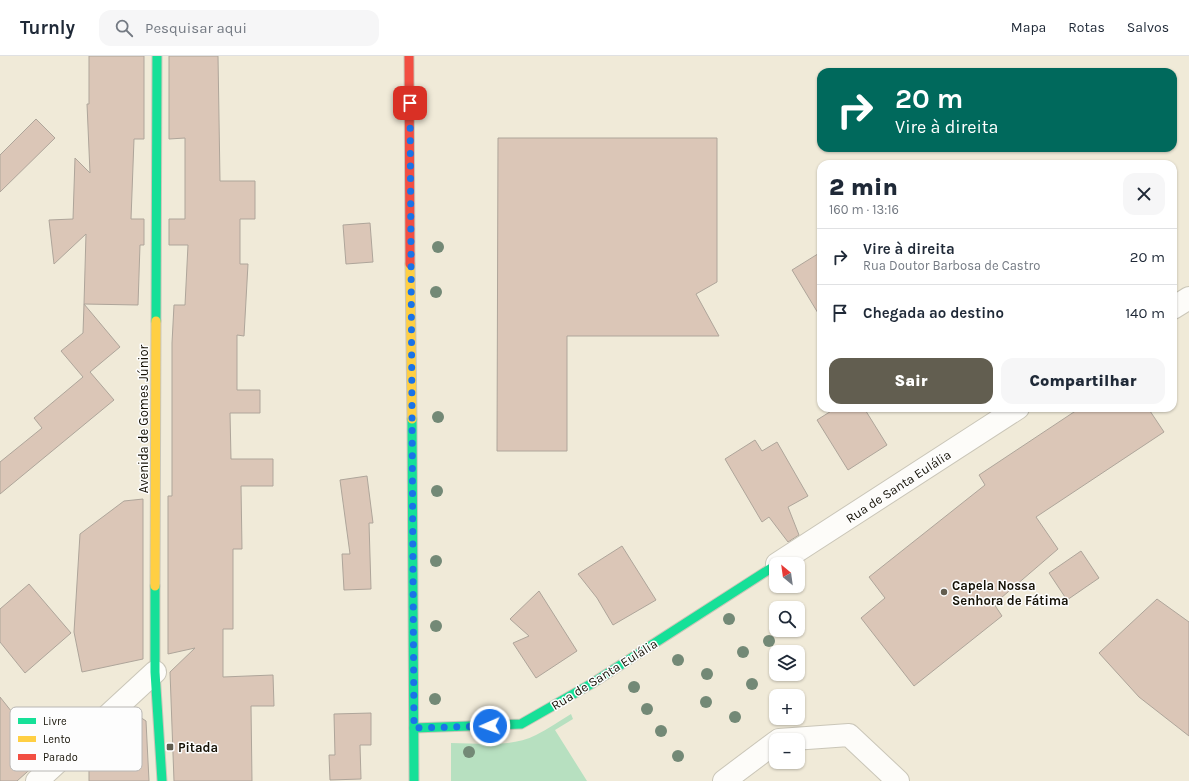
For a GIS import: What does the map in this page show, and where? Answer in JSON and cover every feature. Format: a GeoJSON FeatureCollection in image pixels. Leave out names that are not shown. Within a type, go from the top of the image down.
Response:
{"type":"FeatureCollection","features":[{"type":"Feature","properties":{"kind":"street","name":"Avenida de Gomes Júnior"},"geometry":{"type":"LineString","coordinates":[[157,56],[155,672],[162,781]]}},
{"type":"Feature","properties":{"kind":"street"},"geometry":{"type":"LineString","coordinates":[[409,56],[414,781]]}},
{"type":"Feature","properties":{"kind":"street"},"geometry":{"type":"LineString","coordinates":[[1177,306],[1189,298]]}},
{"type":"Feature","properties":{"kind":"street","name":"Rua de Santa Eulália"},"geometry":{"type":"LineString","coordinates":[[788,557],[1012,412]]}},
{"type":"Feature","properties":{"kind":"street","name":"Rua de Santa Eulália"},"geometry":{"type":"LineString","coordinates":[[414,728],[521,724],[591,684],[769,569]]}},
{"type":"Feature","properties":{"kind":"street"},"geometry":{"type":"LineString","coordinates":[[117,707],[155,672]]}},
{"type":"Feature","properties":{"kind":"street"},"geometry":{"type":"LineString","coordinates":[[805,738],[849,735],[898,781]]}},
{"type":"Feature","properties":{"kind":"street"},"geometry":{"type":"LineString","coordinates":[[724,781],[769,747]]}},
{"type":"Feature","properties":{"kind":"street"},"geometry":{"type":"LineString","coordinates":[[37,781],[48,771]]}},
{"type":"Feature","properties":{"kind":"green space"},"geometry":{"type":"Polygon","coordinates":[[[571,714],[573,719],[555,730],[587,781],[451,781],[451,743],[494,744],[516,742],[536,735],[571,714]]]}},
{"type":"Feature","properties":{"kind":"building"},"geometry":{"type":"Polygon","coordinates":[[[89,56],[144,56],[144,139],[134,139],[131,219],[144,219],[144,245],[140,245],[138,305],[84,304],[86,234],[54,264],[49,220],[73,219],[75,158],[90,173],[87,104],[89,104],[89,56]]]}},
{"type":"Feature","properties":{"kind":"building"},"geometry":{"type":"Polygon","coordinates":[[[169,56],[218,56],[220,181],[255,181],[255,219],[240,219],[240,264],[248,264],[244,336],[237,335],[237,390],[260,390],[260,413],[230,413],[231,459],[273,459],[273,486],[241,486],[242,549],[233,549],[233,629],[223,629],[223,677],[273,675],[274,706],[251,706],[252,781],[174,781],[170,672],[195,648],[168,654],[168,496],[172,496],[172,343],[174,305],[185,305],[188,245],[169,245],[169,219],[185,219],[185,138],[169,139],[169,56]]]}},
{"type":"Feature","properties":{"kind":"building"},"geometry":{"type":"Polygon","coordinates":[[[36,119],[55,138],[0,192],[0,155],[36,119]]]}},
{"type":"Feature","properties":{"kind":"building"},"geometry":{"type":"Polygon","coordinates":[[[498,138],[717,138],[717,282],[696,294],[719,336],[567,336],[567,451],[497,451],[498,138]]]}},
{"type":"Feature","properties":{"kind":"building"},"geometry":{"type":"Polygon","coordinates":[[[370,223],[373,262],[346,264],[343,225],[370,223]]]}},
{"type":"Feature","properties":{"kind":"building"},"geometry":{"type":"Polygon","coordinates":[[[817,254],[817,311],[792,270],[817,254]]]}},
{"type":"Feature","properties":{"kind":"building"},"geometry":{"type":"Polygon","coordinates":[[[84,304],[120,347],[90,372],[114,400],[0,494],[0,462],[42,428],[34,418],[83,377],[61,351],[83,333],[84,304]]]}},
{"type":"Feature","properties":{"kind":"building"},"geometry":{"type":"Polygon","coordinates":[[[830,412],[866,412],[887,445],[848,470],[817,420],[830,412]]]}},
{"type":"Feature","properties":{"kind":"building"},"geometry":{"type":"Polygon","coordinates":[[[1074,412],[1151,412],[1164,432],[1036,517],[1058,549],[994,604],[1002,616],[914,686],[861,618],[885,598],[869,577],[985,485],[979,475],[1074,412]]]}},
{"type":"Feature","properties":{"kind":"building"},"geometry":{"type":"Polygon","coordinates":[[[755,440],[762,451],[777,442],[808,496],[788,507],[799,535],[788,542],[769,517],[762,522],[725,459],[755,440]]]}},
{"type":"Feature","properties":{"kind":"building"},"geometry":{"type":"Polygon","coordinates":[[[367,476],[373,523],[369,523],[371,589],[344,590],[342,554],[350,554],[340,480],[367,476]]]}},
{"type":"Feature","properties":{"kind":"building"},"geometry":{"type":"Polygon","coordinates":[[[143,499],[143,659],[82,672],[74,632],[80,534],[124,501],[143,499]]]}},
{"type":"Feature","properties":{"kind":"building"},"geometry":{"type":"Polygon","coordinates":[[[622,546],[656,600],[613,625],[597,598],[578,574],[622,546]]]}},
{"type":"Feature","properties":{"kind":"building"},"geometry":{"type":"Polygon","coordinates":[[[1081,551],[1099,578],[1067,600],[1049,573],[1081,551]]]}},
{"type":"Feature","properties":{"kind":"building"},"geometry":{"type":"Polygon","coordinates":[[[29,584],[71,633],[25,673],[0,642],[0,609],[29,584]]]}},
{"type":"Feature","properties":{"kind":"building"},"geometry":{"type":"Polygon","coordinates":[[[539,591],[577,651],[536,678],[513,643],[529,636],[510,619],[539,591]]]}},
{"type":"Feature","properties":{"kind":"building"},"geometry":{"type":"Polygon","coordinates":[[[1157,599],[1189,622],[1189,736],[1139,697],[1099,653],[1157,599]]]}},
{"type":"Feature","properties":{"kind":"building"},"geometry":{"type":"Polygon","coordinates":[[[0,697],[10,710],[10,771],[28,771],[17,781],[0,781],[0,697]]]}},
{"type":"Feature","properties":{"kind":"building"},"geometry":{"type":"Polygon","coordinates":[[[371,713],[371,745],[360,745],[361,779],[330,780],[329,755],[335,755],[334,714],[371,713]]]}},
{"type":"Feature","properties":{"kind":"building"},"geometry":{"type":"Polygon","coordinates":[[[142,718],[146,721],[149,781],[89,781],[89,771],[142,771],[142,718]]]}},
{"type":"Feature","properties":{"kind":"traffic: fast"},"geometry":{"type":"LineString","coordinates":[[156,321],[157,56]]}},
{"type":"Feature","properties":{"kind":"traffic: fast"},"geometry":{"type":"LineString","coordinates":[[412,419],[414,781]]}},
{"type":"Feature","properties":{"kind":"traffic: fast"},"geometry":{"type":"LineString","coordinates":[[414,728],[521,724],[591,684],[769,570]]}},
{"type":"Feature","properties":{"kind":"traffic: fast"},"geometry":{"type":"LineString","coordinates":[[155,586],[155,672],[162,781]]}},
{"type":"Feature","properties":{"kind":"traffic: slow"},"geometry":{"type":"LineString","coordinates":[[410,264],[412,419]]}},
{"type":"Feature","properties":{"kind":"traffic: slow"},"geometry":{"type":"LineString","coordinates":[[155,586],[156,321]]}},
{"type":"Feature","properties":{"kind":"traffic: jam"},"geometry":{"type":"LineString","coordinates":[[409,56],[410,264]]}},
{"type":"Feature","properties":{"kind":"place","name":"Capela Nossa Senhora de Fátima"},"geometry":{"type":"Point","coordinates":[944,592]}},
{"type":"Feature","properties":{"kind":"place","name":"Pitada"},"geometry":{"type":"Point","coordinates":[170,747]}},
{"type":"Feature","properties":{"kind":"route"},"geometry":{"type":"LineString","coordinates":[[410,103],[414,728],[490,726]]}}]}
